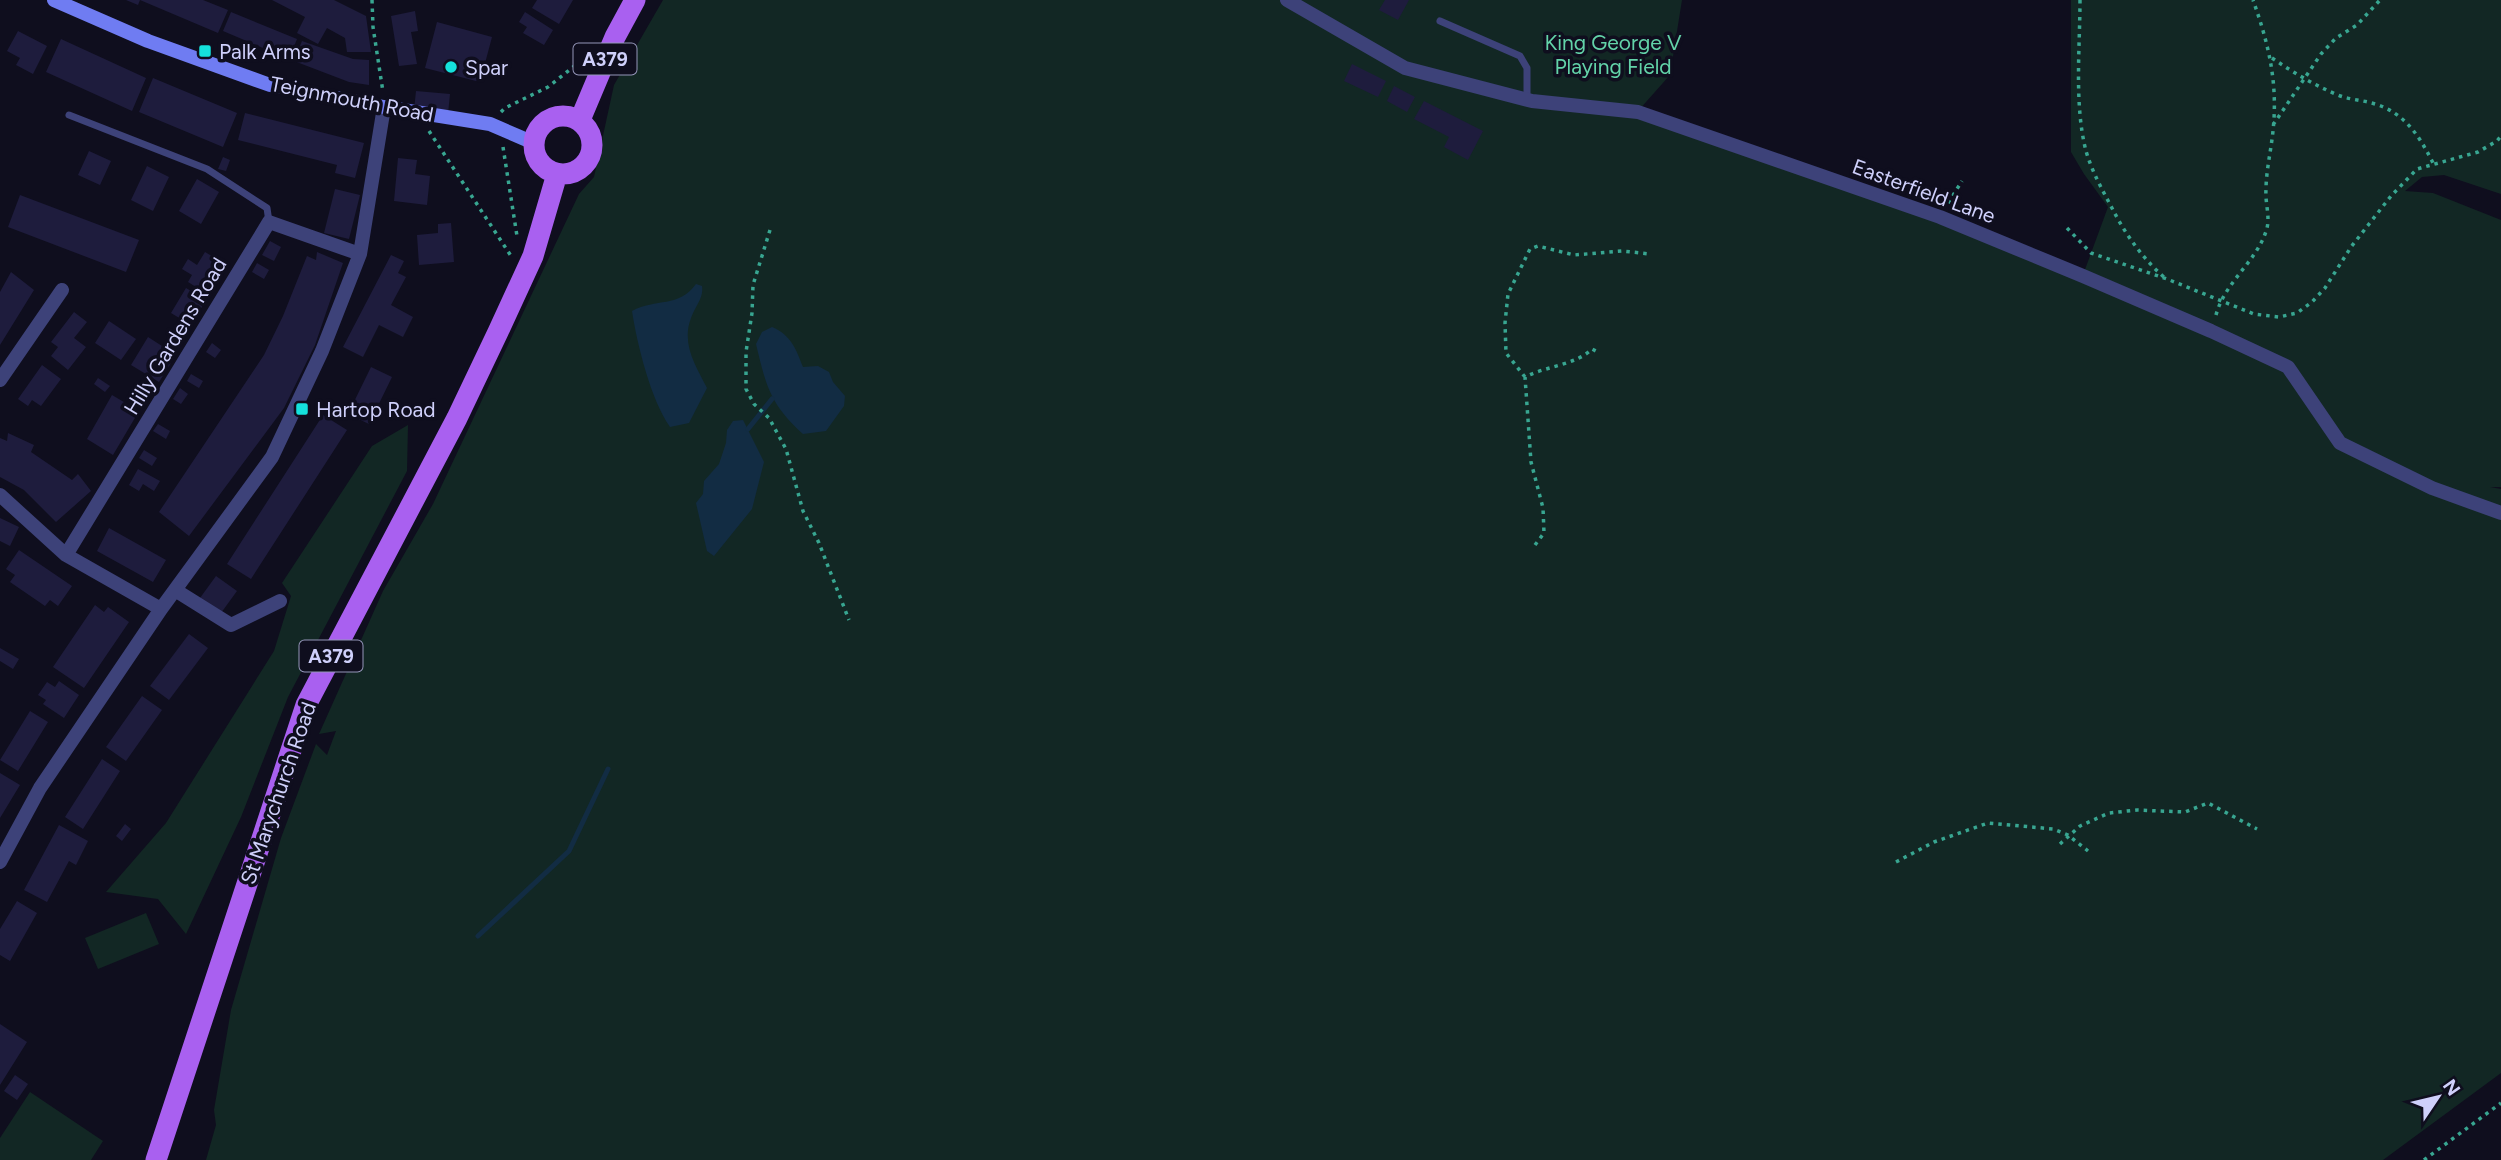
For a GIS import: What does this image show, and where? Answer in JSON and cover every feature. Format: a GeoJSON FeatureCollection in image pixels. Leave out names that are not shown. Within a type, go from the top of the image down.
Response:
{"type":"FeatureCollection","features":[{"type":"Feature","properties":{"kind":"main road","name":"Teignmouth Road"},"geometry":{"type":"LineString","coordinates":[[54,0],[148,41],[270,85],[494,126],[534,143]]}},
{"type":"Feature","properties":{"kind":"main road","name":"A379"},"geometry":{"type":"LineString","coordinates":[[580,120],[615,37],[635,0]]}},
{"type":"Feature","properties":{"kind":"main road"},"geometry":{"type":"LineString","coordinates":[[564,115],[580,120],[592,137],[593,147],[591,157],[585,165],[577,171],[557,174],[549,171],[538,159],[534,143],[540,127],[555,116],[564,115]]}},
{"type":"Feature","properties":{"kind":"main road","name":"St Marychurch Road"},"geometry":{"type":"LineString","coordinates":[[156,1160],[306,705],[457,418],[533,256],[557,174]]}},
{"type":"Feature","properties":{"kind":"street","name":"Easterfield Lane"},"geometry":{"type":"LineString","coordinates":[[1287,0],[1405,68],[1527,100],[1638,112],[1940,217],[2211,331],[2288,368],[2340,443],[2432,488],[2501,513]]}},
{"type":"Feature","properties":{"kind":"street"},"geometry":{"type":"LineString","coordinates":[[0,862],[40,788],[161,609],[272,457],[322,351],[360,254],[384,107]]}},
{"type":"Feature","properties":{"kind":"street"},"geometry":{"type":"LineString","coordinates":[[269,222],[360,254]]}},
{"type":"Feature","properties":{"kind":"street","name":"Hilly Gardens Road"},"geometry":{"type":"LineString","coordinates":[[66,555],[269,222]]}},
{"type":"Feature","properties":{"kind":"street"},"geometry":{"type":"LineString","coordinates":[[0,380],[62,290]]}},
{"type":"Feature","properties":{"kind":"street"},"geometry":{"type":"LineString","coordinates":[[0,495],[66,555],[161,609]]}},
{"type":"Feature","properties":{"kind":"street"},"geometry":{"type":"LineString","coordinates":[[175,590],[231,625],[280,601]]}},
{"type":"Feature","properties":{"kind":"lane"},"geometry":{"type":"LineString","coordinates":[[1440,21],[1520,55],[1527,68],[1527,100]]}},
{"type":"Feature","properties":{"kind":"lane"},"geometry":{"type":"LineString","coordinates":[[69,116],[206,169],[267,208],[269,222]]}},
{"type":"Feature","properties":{"kind":"path"},"geometry":{"type":"LineString","coordinates":[[372,0],[384,107]]}},
{"type":"Feature","properties":{"kind":"path"},"geometry":{"type":"LineString","coordinates":[[2080,0],[2081,115],[2086,151],[2096,178],[2121,226],[2151,265],[2167,279]]}},
{"type":"Feature","properties":{"kind":"path"},"geometry":{"type":"LineString","coordinates":[[2219,301],[2260,245],[2268,226],[2266,190],[2273,125],[2274,70],[2253,0]]}},
{"type":"Feature","properties":{"kind":"path"},"geometry":{"type":"LineString","coordinates":[[2273,125],[2321,54],[2336,38],[2357,25],[2379,0]]}},
{"type":"Feature","properties":{"kind":"path"},"geometry":{"type":"LineString","coordinates":[[517,236],[494,126],[505,108],[548,88],[615,37]]}},
{"type":"Feature","properties":{"kind":"path"},"geometry":{"type":"LineString","coordinates":[[2270,57],[2304,80],[2341,96],[2396,112],[2412,128],[2433,163]]}},
{"type":"Feature","properties":{"kind":"path"},"geometry":{"type":"LineString","coordinates":[[416,112],[524,276]]}},
{"type":"Feature","properties":{"kind":"path"},"geometry":{"type":"LineString","coordinates":[[2067,228],[2091,253],[2167,279],[2254,314],[2279,317],[2297,313],[2312,302],[2391,196],[2417,169],[2478,152],[2501,136]]}},
{"type":"Feature","properties":{"kind":"path"},"geometry":{"type":"LineString","coordinates":[[1940,217],[1962,181]]}},
{"type":"Feature","properties":{"kind":"path"},"geometry":{"type":"LineString","coordinates":[[771,230],[753,285],[746,352],[746,389],[754,404],[769,418],[786,449],[803,511],[819,543],[849,620]]}},
{"type":"Feature","properties":{"kind":"path"},"geometry":{"type":"LineString","coordinates":[[1535,545],[1544,533],[1543,508],[1531,463],[1525,376],[1506,353],[1508,294],[1530,249],[1538,246],[1574,255],[1622,251],[1650,254]]}},
{"type":"Feature","properties":{"kind":"path"},"geometry":{"type":"LineString","coordinates":[[1525,376],[1585,356],[1592,349],[1596,351]]}},
{"type":"Feature","properties":{"kind":"path"},"geometry":{"type":"LineString","coordinates":[[2060,844],[2080,825],[2109,814],[2137,810],[2185,812],[2208,803],[2257,830]]}},
{"type":"Feature","properties":{"kind":"path"},"geometry":{"type":"LineString","coordinates":[[1896,862],[1934,842],[1988,823],[2053,829],[2068,835],[2088,851]]}},
{"type":"Feature","properties":{"kind":"path"},"geometry":{"type":"LineString","coordinates":[[2424,1160],[2501,1104]]}},
{"type":"Feature","properties":{"kind":"green space","name":"King George V Playing Field"},"geometry":{"type":"Polygon","coordinates":[[[663,0],[1682,0],[1670,75],[1638,111],[2083,275],[2108,207],[2071,152],[2071,0],[2501,0],[2501,194],[2444,175],[2422,177],[2405,191],[2433,193],[2501,220],[2501,487],[2490,487],[2501,489],[2501,1073],[2383,1160],[206,1160],[216,1125],[214,1110],[231,1010],[281,838],[316,744],[327,755],[336,731],[319,734],[383,591],[433,504],[579,194],[594,177],[614,85],[663,0]]]}},
{"type":"Feature","properties":{"kind":"green space"},"geometry":{"type":"Polygon","coordinates":[[[408,425],[407,471],[288,697],[241,817],[186,934],[158,899],[106,892],[166,823],[274,651],[291,596],[282,583],[372,446],[408,425]]]}},
{"type":"Feature","properties":{"kind":"green space"},"geometry":{"type":"Polygon","coordinates":[[[146,913],[159,944],[98,969],[85,938],[146,913]]]}},
{"type":"Feature","properties":{"kind":"green space"},"geometry":{"type":"Polygon","coordinates":[[[30,1092],[103,1141],[91,1160],[0,1160],[0,1138],[30,1092]]]}},
{"type":"Feature","properties":{"kind":"water"},"geometry":{"type":"Polygon","coordinates":[[[696,284],[702,286],[702,294],[691,318],[688,337],[691,355],[707,388],[689,423],[670,427],[651,387],[632,311],[675,300],[689,292],[696,284]]]}},
{"type":"Feature","properties":{"kind":"water"},"geometry":{"type":"Polygon","coordinates":[[[772,327],[788,338],[803,367],[818,366],[829,372],[833,382],[845,396],[844,406],[826,431],[803,434],[783,413],[771,394],[756,344],[762,332],[772,327]]]}},
{"type":"Feature","properties":{"kind":"water"},"geometry":{"type":"Polygon","coordinates":[[[743,420],[764,462],[752,509],[714,556],[707,551],[696,503],[703,494],[704,481],[719,464],[727,430],[733,421],[743,420]]]}},
{"type":"Feature","properties":{"kind":"building"},"geometry":{"type":"Polygon","coordinates":[[[126,0],[140,0],[138,5],[126,0]]]}},
{"type":"Feature","properties":{"kind":"building"},"geometry":{"type":"Polygon","coordinates":[[[140,0],[203,0],[228,10],[218,33],[140,0]]]}},
{"type":"Feature","properties":{"kind":"building"},"geometry":{"type":"Polygon","coordinates":[[[272,0],[334,0],[366,16],[371,52],[347,52],[345,38],[327,28],[318,44],[297,33],[305,17],[272,0]]]}},
{"type":"Feature","properties":{"kind":"building"},"geometry":{"type":"Polygon","coordinates":[[[537,0],[573,0],[559,24],[532,8],[537,0]]]}},
{"type":"Feature","properties":{"kind":"building"},"geometry":{"type":"Polygon","coordinates":[[[1385,0],[1409,0],[1398,20],[1379,10],[1385,0]]]}},
{"type":"Feature","properties":{"kind":"building"},"geometry":{"type":"Polygon","coordinates":[[[415,11],[418,31],[411,32],[417,64],[399,66],[391,16],[415,11]]]}},
{"type":"Feature","properties":{"kind":"building"},"geometry":{"type":"Polygon","coordinates":[[[231,12],[297,39],[289,59],[223,31],[231,12]]]}},
{"type":"Feature","properties":{"kind":"building"},"geometry":{"type":"Polygon","coordinates":[[[525,12],[553,30],[544,45],[523,33],[527,27],[519,22],[525,12]]]}},
{"type":"Feature","properties":{"kind":"building"},"geometry":{"type":"Polygon","coordinates":[[[437,22],[492,37],[480,82],[425,68],[437,22]]]}},
{"type":"Feature","properties":{"kind":"building"},"geometry":{"type":"Polygon","coordinates":[[[18,31],[47,46],[33,74],[16,65],[20,58],[7,51],[18,31]]]}},
{"type":"Feature","properties":{"kind":"building"},"geometry":{"type":"Polygon","coordinates":[[[61,39],[146,78],[132,111],[46,72],[61,39]]]}},
{"type":"Feature","properties":{"kind":"building"},"geometry":{"type":"Polygon","coordinates":[[[302,41],[353,59],[369,60],[369,85],[349,82],[294,61],[302,41]]]}},
{"type":"Feature","properties":{"kind":"building"},"geometry":{"type":"Polygon","coordinates":[[[1352,64],[1386,81],[1378,97],[1344,81],[1352,64]]]}},
{"type":"Feature","properties":{"kind":"building"},"geometry":{"type":"Polygon","coordinates":[[[153,78],[237,113],[223,147],[139,112],[153,78]]]}},
{"type":"Feature","properties":{"kind":"building"},"geometry":{"type":"Polygon","coordinates":[[[1394,86],[1415,97],[1407,112],[1387,101],[1394,86]]]}},
{"type":"Feature","properties":{"kind":"building"},"geometry":{"type":"Polygon","coordinates":[[[416,91],[450,94],[448,114],[414,110],[416,91]]]}},
{"type":"Feature","properties":{"kind":"building"},"geometry":{"type":"Polygon","coordinates":[[[1424,101],[1483,131],[1468,160],[1444,147],[1449,137],[1414,119],[1424,101]]]}},
{"type":"Feature","properties":{"kind":"building"},"geometry":{"type":"Polygon","coordinates":[[[245,113],[364,143],[355,178],[335,173],[337,165],[238,140],[245,113]]]}},
{"type":"Feature","properties":{"kind":"building"},"geometry":{"type":"Polygon","coordinates":[[[89,151],[111,161],[100,185],[78,175],[89,151]]]}},
{"type":"Feature","properties":{"kind":"building"},"geometry":{"type":"Polygon","coordinates":[[[223,157],[230,160],[226,171],[218,169],[223,157]]]}},
{"type":"Feature","properties":{"kind":"building"},"geometry":{"type":"Polygon","coordinates":[[[398,158],[417,160],[415,174],[430,176],[427,205],[394,201],[398,158]]]}},
{"type":"Feature","properties":{"kind":"building"},"geometry":{"type":"Polygon","coordinates":[[[147,166],[169,177],[153,211],[131,200],[147,166]]]}},
{"type":"Feature","properties":{"kind":"building"},"geometry":{"type":"Polygon","coordinates":[[[197,179],[219,192],[201,224],[179,211],[197,179]]]}},
{"type":"Feature","properties":{"kind":"building"},"geometry":{"type":"Polygon","coordinates":[[[335,189],[360,195],[349,239],[324,233],[335,189]]]}},
{"type":"Feature","properties":{"kind":"building"},"geometry":{"type":"Polygon","coordinates":[[[20,195],[139,240],[126,272],[8,227],[20,195]]]}},
{"type":"Feature","properties":{"kind":"building"},"geometry":{"type":"Polygon","coordinates":[[[451,223],[454,262],[419,265],[417,235],[438,233],[438,224],[451,223]]]}},
{"type":"Feature","properties":{"kind":"building"},"geometry":{"type":"Polygon","coordinates":[[[270,241],[281,247],[274,261],[262,255],[270,241]]]}},
{"type":"Feature","properties":{"kind":"building"},"geometry":{"type":"Polygon","coordinates":[[[205,252],[227,265],[209,295],[188,282],[192,275],[182,269],[188,259],[197,265],[205,252]]]}},
{"type":"Feature","properties":{"kind":"building"},"geometry":{"type":"Polygon","coordinates":[[[317,252],[343,263],[315,345],[284,408],[189,536],[159,512],[264,355],[307,256],[316,260],[317,252]]]}},
{"type":"Feature","properties":{"kind":"building"},"geometry":{"type":"Polygon","coordinates":[[[391,255],[404,261],[398,273],[406,277],[391,305],[413,317],[403,337],[379,325],[363,357],[343,347],[391,255]]]}},
{"type":"Feature","properties":{"kind":"building"},"geometry":{"type":"Polygon","coordinates":[[[257,263],[269,270],[264,279],[252,272],[257,263]]]}},
{"type":"Feature","properties":{"kind":"building"},"geometry":{"type":"Polygon","coordinates":[[[11,272],[34,290],[0,345],[0,292],[11,272]]]}},
{"type":"Feature","properties":{"kind":"building"},"geometry":{"type":"Polygon","coordinates":[[[186,288],[206,300],[191,325],[171,313],[186,288]]]}},
{"type":"Feature","properties":{"kind":"building"},"geometry":{"type":"Polygon","coordinates":[[[74,312],[87,322],[74,338],[86,347],[68,370],[51,356],[58,347],[51,342],[74,312]]]}},
{"type":"Feature","properties":{"kind":"building"},"geometry":{"type":"Polygon","coordinates":[[[109,321],[136,339],[121,360],[95,343],[109,321]]]}},
{"type":"Feature","properties":{"kind":"building"},"geometry":{"type":"Polygon","coordinates":[[[148,337],[176,355],[159,382],[131,365],[148,337]]]}},
{"type":"Feature","properties":{"kind":"building"},"geometry":{"type":"Polygon","coordinates":[[[212,343],[221,350],[215,358],[206,352],[212,343]]]}},
{"type":"Feature","properties":{"kind":"building"},"geometry":{"type":"Polygon","coordinates":[[[42,365],[61,379],[41,406],[32,400],[28,406],[18,399],[42,365]]]}},
{"type":"Feature","properties":{"kind":"building"},"geometry":{"type":"Polygon","coordinates":[[[371,367],[392,377],[369,424],[348,414],[371,367]]]}},
{"type":"Feature","properties":{"kind":"building"},"geometry":{"type":"Polygon","coordinates":[[[191,374],[203,381],[199,388],[187,381],[191,374]]]}},
{"type":"Feature","properties":{"kind":"building"},"geometry":{"type":"Polygon","coordinates":[[[98,378],[110,386],[105,392],[94,384],[98,378]]]}},
{"type":"Feature","properties":{"kind":"building"},"geometry":{"type":"Polygon","coordinates":[[[180,388],[188,394],[181,404],[173,399],[180,388]]]}},
{"type":"Feature","properties":{"kind":"building"},"geometry":{"type":"Polygon","coordinates":[[[112,395],[139,411],[113,455],[87,439],[112,395]]]}},
{"type":"Feature","properties":{"kind":"building"},"geometry":{"type":"Polygon","coordinates":[[[323,415],[347,430],[251,579],[227,564],[323,415]]]}},
{"type":"Feature","properties":{"kind":"building"},"geometry":{"type":"Polygon","coordinates":[[[158,424],[170,431],[166,439],[153,431],[158,424]]]}},
{"type":"Feature","properties":{"kind":"building"},"geometry":{"type":"Polygon","coordinates":[[[8,433],[34,445],[31,452],[72,480],[78,474],[91,491],[56,522],[24,490],[0,477],[0,438],[7,441],[8,433]]]}},
{"type":"Feature","properties":{"kind":"building"},"geometry":{"type":"Polygon","coordinates":[[[144,450],[157,458],[152,466],[139,458],[144,450]]]}},
{"type":"Feature","properties":{"kind":"building"},"geometry":{"type":"Polygon","coordinates":[[[138,469],[160,481],[154,491],[143,484],[139,491],[129,485],[138,469]]]}},
{"type":"Feature","properties":{"kind":"building"},"geometry":{"type":"Polygon","coordinates":[[[0,518],[19,527],[10,546],[0,541],[0,518]]]}},
{"type":"Feature","properties":{"kind":"building"},"geometry":{"type":"Polygon","coordinates":[[[109,528],[166,560],[153,582],[97,551],[109,528]]]}},
{"type":"Feature","properties":{"kind":"building"},"geometry":{"type":"Polygon","coordinates":[[[19,550],[72,586],[58,606],[50,600],[45,606],[10,582],[15,575],[6,569],[19,550]]]}},
{"type":"Feature","properties":{"kind":"building"},"geometry":{"type":"Polygon","coordinates":[[[216,576],[237,591],[221,613],[200,598],[216,576]]]}},
{"type":"Feature","properties":{"kind":"building"},"geometry":{"type":"Polygon","coordinates":[[[95,605],[104,612],[108,607],[129,622],[84,688],[53,667],[95,605]]]}},
{"type":"Feature","properties":{"kind":"building"},"geometry":{"type":"Polygon","coordinates":[[[189,634],[208,648],[169,700],[150,686],[189,634]]]}},
{"type":"Feature","properties":{"kind":"building"},"geometry":{"type":"Polygon","coordinates":[[[0,648],[19,659],[13,669],[0,661],[0,648]]]}},
{"type":"Feature","properties":{"kind":"building"},"geometry":{"type":"Polygon","coordinates":[[[59,681],[79,695],[64,718],[43,704],[46,700],[38,695],[47,682],[55,687],[59,681]]]}},
{"type":"Feature","properties":{"kind":"building"},"geometry":{"type":"Polygon","coordinates":[[[142,696],[162,710],[126,761],[106,747],[142,696]]]}},
{"type":"Feature","properties":{"kind":"building"},"geometry":{"type":"Polygon","coordinates":[[[30,711],[48,722],[18,771],[0,760],[30,711]]]}},
{"type":"Feature","properties":{"kind":"building"},"geometry":{"type":"Polygon","coordinates":[[[102,759],[120,771],[83,829],[65,817],[102,759]]]}},
{"type":"Feature","properties":{"kind":"building"},"geometry":{"type":"Polygon","coordinates":[[[0,773],[20,785],[0,818],[0,773]]]}},
{"type":"Feature","properties":{"kind":"building"},"geometry":{"type":"Polygon","coordinates":[[[125,824],[131,829],[122,841],[116,836],[125,824]]]}},
{"type":"Feature","properties":{"kind":"building"},"geometry":{"type":"Polygon","coordinates":[[[59,825],[88,841],[76,865],[69,861],[47,902],[24,890],[59,825]]]}},
{"type":"Feature","properties":{"kind":"building"},"geometry":{"type":"Polygon","coordinates":[[[17,901],[37,913],[10,961],[0,955],[0,929],[17,901]]]}},
{"type":"Feature","properties":{"kind":"building"},"geometry":{"type":"Polygon","coordinates":[[[0,1024],[27,1042],[0,1085],[0,1024]]]}},
{"type":"Feature","properties":{"kind":"building"},"geometry":{"type":"Polygon","coordinates":[[[15,1075],[28,1084],[17,1100],[4,1091],[15,1075]]]}},
{"type":"Feature","properties":{"kind":"waterway"},"geometry":{"type":"LineString","coordinates":[[748,429],[772,399]]}},
{"type":"Feature","properties":{"kind":"waterway"},"geometry":{"type":"LineString","coordinates":[[478,936],[569,851],[608,769]]}},
{"type":"Feature","properties":{"kind":"place","name":"Palk Arms"},"geometry":{"type":"Point","coordinates":[205,51]}},
{"type":"Feature","properties":{"kind":"place","name":"Spar"},"geometry":{"type":"Point","coordinates":[451,67]}},
{"type":"Feature","properties":{"kind":"place","name":"Hartop Road"},"geometry":{"type":"Point","coordinates":[302,409]}}]}
